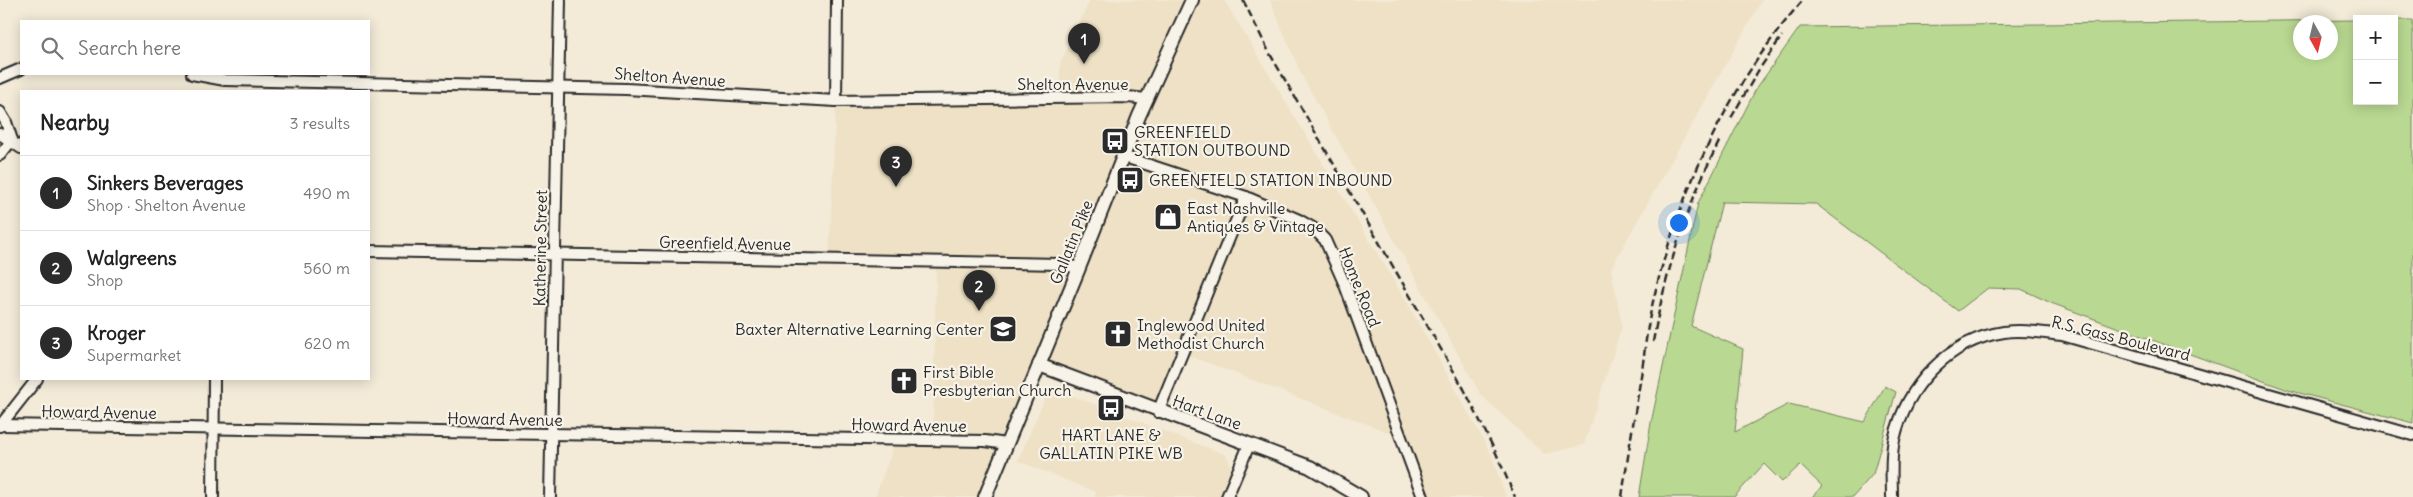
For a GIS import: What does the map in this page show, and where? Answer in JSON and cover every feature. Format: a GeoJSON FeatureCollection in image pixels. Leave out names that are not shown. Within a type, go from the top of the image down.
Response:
{"type":"FeatureCollection","features":[{"type":"Feature","properties":{"kind":"main road","name":"Gallatin Pike"},"geometry":{"type":"LineString","coordinates":[[985,497],[1079,268],[1122,156],[1192,0]]}},
{"type":"Feature","properties":{"kind":"main road","name":"Hart Lane"},"geometry":{"type":"LineString","coordinates":[[1039,365],[1158,412],[1310,468],[1361,497]]}},
{"type":"Feature","properties":{"kind":"street","name":"Katherine Street"},"geometry":{"type":"LineString","coordinates":[[550,497],[560,0]]}},
{"type":"Feature","properties":{"kind":"street"},"geometry":{"type":"LineString","coordinates":[[836,101],[837,0]]}},
{"type":"Feature","properties":{"kind":"street"},"geometry":{"type":"LineString","coordinates":[[0,78],[20,69]]}},
{"type":"Feature","properties":{"kind":"street","name":"Shelton Avenue"},"geometry":{"type":"LineString","coordinates":[[198,75],[225,80],[558,87],[836,101],[1128,97],[1146,99]]}},
{"type":"Feature","properties":{"kind":"street"},"geometry":{"type":"LineString","coordinates":[[0,112],[12,140]]}},
{"type":"Feature","properties":{"kind":"street"},"geometry":{"type":"LineString","coordinates":[[0,134],[12,140],[20,147]]}},
{"type":"Feature","properties":{"kind":"street"},"geometry":{"type":"LineString","coordinates":[[0,156],[12,140]]}},
{"type":"Feature","properties":{"kind":"street","name":"Home Road"},"geometry":{"type":"LineString","coordinates":[[1122,156],[1246,197],[1299,220],[1313,228],[1325,240],[1344,285],[1423,497]]}},
{"type":"Feature","properties":{"kind":"street"},"geometry":{"type":"LineString","coordinates":[[1158,412],[1246,197]]}},
{"type":"Feature","properties":{"kind":"street","name":"Greenfield Avenue"},"geometry":{"type":"LineString","coordinates":[[370,252],[1060,264],[1079,268]]}},
{"type":"Feature","properties":{"kind":"street","name":"R.S. Gass Boulevard"},"geometry":{"type":"LineString","coordinates":[[1892,497],[1894,441],[1900,416],[1914,390],[1934,367],[1956,350],[1980,337],[2006,331],[2062,335],[2413,435]]}},
{"type":"Feature","properties":{"kind":"street"},"geometry":{"type":"LineString","coordinates":[[0,425],[36,380]]}},
{"type":"Feature","properties":{"kind":"street"},"geometry":{"type":"LineString","coordinates":[[213,497],[214,380]]}},
{"type":"Feature","properties":{"kind":"street","name":"Howard Avenue"},"geometry":{"type":"LineString","coordinates":[[0,425],[985,441],[1007,444]]}},
{"type":"Feature","properties":{"kind":"street"},"geometry":{"type":"LineString","coordinates":[[1227,497],[1249,445]]}},
{"type":"Feature","properties":{"kind":"shaded area"},"geometry":{"type":"Polygon","coordinates":[[[1090,0],[1224,0],[1408,304],[1491,454],[1506,497],[1423,497],[1401,437],[1182,353],[1158,412],[1039,365],[985,497],[875,497],[896,440],[933,440],[936,262],[829,260],[836,101],[1060,98],[1060,64],[1090,0]]]}},
{"type":"Feature","properties":{"kind":"shaded area"},"geometry":{"type":"Polygon","coordinates":[[[1270,0],[1762,0],[1611,268],[1622,326],[1584,445],[1544,454],[1481,395],[1301,74],[1270,0]]]}},
{"type":"Feature","properties":{"kind":"shaded area"},"geometry":{"type":"Polygon","coordinates":[[[1055,389],[1226,455],[1231,466],[1230,475],[1220,497],[1095,497],[1096,492],[1018,461],[1047,393],[1055,389]]]}},
{"type":"Feature","properties":{"kind":"green space"},"geometry":{"type":"Polygon","coordinates":[[[2338,20],[2353,20],[2353,105],[2398,105],[2398,20],[2413,20],[2413,423],[2288,390],[2051,303],[2021,289],[1988,288],[1958,311],[1816,204],[1722,202],[1691,326],[1743,349],[1735,432],[1789,404],[1865,422],[1885,386],[1896,392],[1873,474],[1853,497],[1812,497],[1822,486],[1800,465],[1782,482],[1764,464],[1734,497],[1639,497],[1651,423],[1698,203],[1756,89],[1800,27],[2293,21],[2293,60],[2338,60],[2338,20]]]}},
{"type":"Feature","properties":{"kind":"railway"},"geometry":{"type":"LineString","coordinates":[[1243,0],[1270,54],[1464,389],[1496,453],[1515,497]]}},
{"type":"Feature","properties":{"kind":"railway"},"geometry":{"type":"LineString","coordinates":[[1622,497],[1650,314],[1676,223],[1691,183],[1729,105],[1751,68],[1803,0]]}},
{"type":"Feature","properties":{"kind":"railway"},"geometry":{"type":"LineString","coordinates":[[1731,118],[1758,71],[1782,36]]}},
{"type":"Feature","properties":{"kind":"railway"},"geometry":{"type":"LineString","coordinates":[[1653,342],[1664,290],[1679,238],[1698,187],[1721,138]]}},
{"type":"Feature","properties":{"kind":"place","name":"Sinkers Beverages"},"geometry":{"type":"Point","coordinates":[1084,64]}},
{"type":"Feature","properties":{"kind":"place","name":"GREENFIELD STATION OUTBOUND"},"geometry":{"type":"Point","coordinates":[1115,141]}},
{"type":"Feature","properties":{"kind":"place","name":"GREENFIELD STATION INBOUND"},"geometry":{"type":"Point","coordinates":[1130,180]}},
{"type":"Feature","properties":{"kind":"place","name":"Kroger"},"geometry":{"type":"Point","coordinates":[896,187]}},
{"type":"Feature","properties":{"kind":"place","name":"East Nashville Antiques & Vintage"},"geometry":{"type":"Point","coordinates":[1168,217]}},
{"type":"Feature","properties":{"kind":"place","name":"Walgreens"},"geometry":{"type":"Point","coordinates":[979,311]}},
{"type":"Feature","properties":{"kind":"place","name":"Baxter Alternative Learning Center"},"geometry":{"type":"Point","coordinates":[1003,329]}},
{"type":"Feature","properties":{"kind":"place","name":"Inglewood United Methodist Church"},"geometry":{"type":"Point","coordinates":[1118,334]}},
{"type":"Feature","properties":{"kind":"place","name":"First Bible Presbyterian Church"},"geometry":{"type":"Point","coordinates":[904,381]}},
{"type":"Feature","properties":{"kind":"place","name":"HART LANE & GALLATIN PIKE WB"},"geometry":{"type":"Point","coordinates":[1111,408]}}]}
